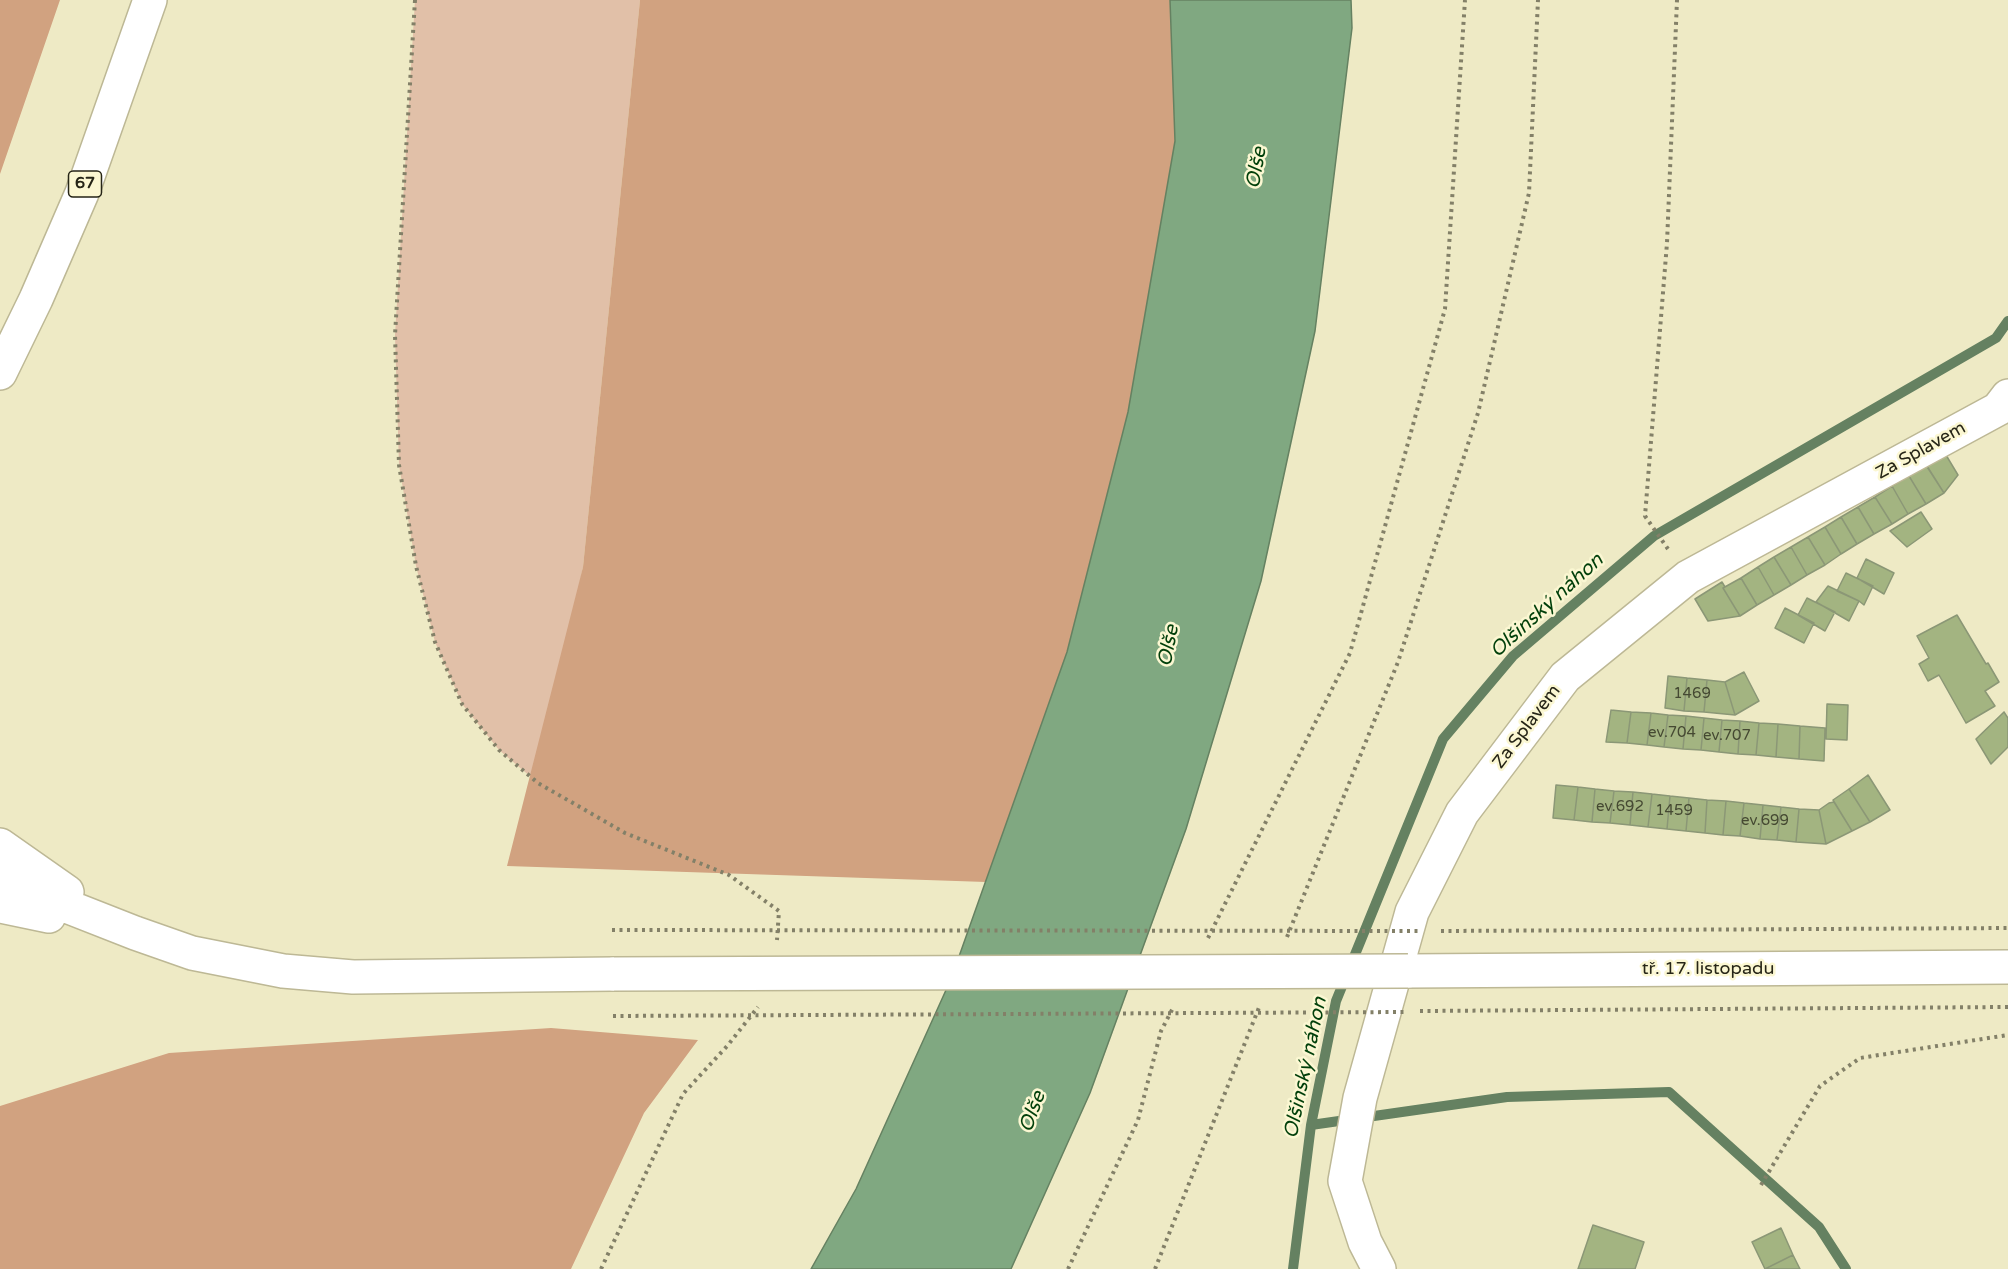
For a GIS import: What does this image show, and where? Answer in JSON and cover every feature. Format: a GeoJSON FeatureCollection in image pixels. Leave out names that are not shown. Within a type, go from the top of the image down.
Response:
{"type":"FeatureCollection","features":[{"type":"Feature","properties":{"kind":"main road","name":"67"},"geometry":{"type":"LineString","coordinates":[[2,373],[81,193],[150,0]]}},
{"type":"Feature","properties":{"kind":"main road","name":"Za Splavem"},"geometry":{"type":"LineString","coordinates":[[1379,1269],[1365,1242],[1346,1181],[1360,1098],[1412,912],[1462,813],[1565,677],[1688,578],[1998,409],[2008,396]]}},
{"type":"Feature","properties":{"kind":"main road"},"geometry":{"type":"LineString","coordinates":[[0,845],[113,924]]}},
{"type":"Feature","properties":{"kind":"main road"},"geometry":{"type":"LineString","coordinates":[[0,880],[113,924]]}},
{"type":"Feature","properties":{"kind":"main road"},"geometry":{"type":"LineString","coordinates":[[0,906],[42,916],[113,924]]}},
{"type":"Feature","properties":{"kind":"main road","name":"tř. 17. listopadu"},"geometry":{"type":"LineString","coordinates":[[113,924],[192,953],[283,971],[353,977],[2008,967]]}},
{"type":"Feature","properties":{"kind":"path"},"geometry":{"type":"LineString","coordinates":[[415,0],[395,347],[399,465],[416,566],[435,642],[462,704],[499,750],[538,783],[625,833],[729,875],[779,910],[777,943]]}},
{"type":"Feature","properties":{"kind":"path"},"geometry":{"type":"LineString","coordinates":[[1203,947],[1350,653],[1363,607],[1445,309],[1465,0]]}},
{"type":"Feature","properties":{"kind":"path"},"geometry":{"type":"LineString","coordinates":[[1287,939],[1398,662],[1478,413],[1529,193],[1538,0]]}},
{"type":"Feature","properties":{"kind":"path"},"geometry":{"type":"LineString","coordinates":[[1668,550],[1646,516],[1667,243],[1677,0]]}},
{"type":"Feature","properties":{"kind":"path"},"geometry":{"type":"LineString","coordinates":[[1431,931],[2008,928]]}},
{"type":"Feature","properties":{"kind":"path"},"geometry":{"type":"LineString","coordinates":[[612,930],[1419,931]]}},
{"type":"Feature","properties":{"kind":"path"},"geometry":{"type":"LineString","coordinates":[[1068,1269],[1138,1120],[1161,1031],[1177,1000]]}},
{"type":"Feature","properties":{"kind":"path"},"geometry":{"type":"LineString","coordinates":[[601,1269],[683,1094],[728,1045],[761,1003]]}},
{"type":"Feature","properties":{"kind":"path"},"geometry":{"type":"LineString","coordinates":[[1155,1269],[1260,1005]]}},
{"type":"Feature","properties":{"kind":"path"},"geometry":{"type":"LineString","coordinates":[[1416,1011],[2008,1007]]}},
{"type":"Feature","properties":{"kind":"path"},"geometry":{"type":"LineString","coordinates":[[613,1016],[1404,1012]]}},
{"type":"Feature","properties":{"kind":"path"},"geometry":{"type":"LineString","coordinates":[[1761,1185],[1820,1086],[1860,1058],[2008,1035]]}},
{"type":"Feature","properties":{"kind":"shaded area"},"geometry":{"type":"Polygon","coordinates":[[[0,0],[60,0],[0,174],[0,0]]]}},
{"type":"Feature","properties":{"kind":"shaded area"},"geometry":{"type":"Polygon","coordinates":[[[415,0],[640,0],[583,567],[538,783],[499,750],[462,704],[435,642],[416,566],[399,465],[395,335],[415,0]]]}},
{"type":"Feature","properties":{"kind":"shaded area"},"geometry":{"type":"Polygon","coordinates":[[[640,0],[1170,0],[1175,141],[1128,412],[1067,652],[986,882],[507,866],[583,567],[640,0]]]}},
{"type":"Feature","properties":{"kind":"shaded area"},"geometry":{"type":"Polygon","coordinates":[[[551,1028],[698,1040],[644,1113],[571,1269],[0,1269],[0,1106],[169,1053],[551,1028]]]}},
{"type":"Feature","properties":{"kind":"water","name":"Olše"},"geometry":{"type":"Polygon","coordinates":[[[1170,0],[1351,0],[1352,28],[1315,331],[1261,581],[1186,829],[1090,1093],[1011,1269],[811,1269],[856,1189],[951,979],[1067,652],[1128,412],[1175,141],[1170,0]]]}},
{"type":"Feature","properties":{"kind":"building"},"geometry":{"type":"Polygon","coordinates":[[[1943,450],[1958,475],[1944,493],[1924,462],[1943,450]]]}},
{"type":"Feature","properties":{"kind":"building"},"geometry":{"type":"Polygon","coordinates":[[[1927,466],[1944,493],[1926,504],[1909,476],[1927,466]]]}},
{"type":"Feature","properties":{"kind":"building"},"geometry":{"type":"Polygon","coordinates":[[[1909,476],[1926,504],[1908,514],[1892,486],[1909,476]]]}},
{"type":"Feature","properties":{"kind":"building"},"geometry":{"type":"Polygon","coordinates":[[[1892,486],[1908,514],[1892,524],[1875,497],[1892,486]]]}},
{"type":"Feature","properties":{"kind":"building"},"geometry":{"type":"Polygon","coordinates":[[[1875,497],[1892,524],[1874,534],[1858,507],[1875,497]]]}},
{"type":"Feature","properties":{"kind":"building"},"geometry":{"type":"Polygon","coordinates":[[[1858,507],[1874,534],[1857,544],[1841,517],[1858,507]]]}},
{"type":"Feature","properties":{"kind":"building"},"geometry":{"type":"Polygon","coordinates":[[[1921,512],[1932,529],[1907,547],[1890,531],[1921,512]]]}},
{"type":"Feature","properties":{"kind":"building"},"geometry":{"type":"Polygon","coordinates":[[[1841,517],[1857,544],[1841,554],[1825,527],[1841,517]]]}},
{"type":"Feature","properties":{"kind":"building"},"geometry":{"type":"Polygon","coordinates":[[[1825,527],[1841,554],[1825,565],[1808,537],[1825,527]]]}},
{"type":"Feature","properties":{"kind":"building"},"geometry":{"type":"Polygon","coordinates":[[[1808,537],[1825,565],[1807,575],[1791,547],[1808,537]]]}},
{"type":"Feature","properties":{"kind":"building"},"geometry":{"type":"Polygon","coordinates":[[[1791,547],[1807,575],[1791,585],[1774,557],[1791,547]]]}},
{"type":"Feature","properties":{"kind":"building"},"geometry":{"type":"Polygon","coordinates":[[[1774,557],[1791,585],[1774,595],[1758,567],[1774,557]]]}},
{"type":"Feature","properties":{"kind":"building"},"geometry":{"type":"Polygon","coordinates":[[[1866,559],[1894,573],[1884,594],[1857,578],[1866,559]]]}},
{"type":"Feature","properties":{"kind":"building"},"geometry":{"type":"Polygon","coordinates":[[[1758,567],[1774,595],[1757,605],[1741,578],[1758,567]]]}},
{"type":"Feature","properties":{"kind":"building"},"geometry":{"type":"Polygon","coordinates":[[[1846,573],[1873,586],[1864,605],[1837,591],[1846,573]]]}},
{"type":"Feature","properties":{"kind":"building"},"geometry":{"type":"Polygon","coordinates":[[[1741,578],[1757,605],[1740,616],[1723,588],[1741,578]]]}},
{"type":"Feature","properties":{"kind":"building"},"geometry":{"type":"Polygon","coordinates":[[[1722,582],[1725,587],[1723,588],[1740,616],[1708,621],[1695,599],[1722,582]]]}},
{"type":"Feature","properties":{"kind":"building"},"geometry":{"type":"Polygon","coordinates":[[[1828,586],[1859,601],[1849,621],[1816,602],[1828,586]]]}},
{"type":"Feature","properties":{"kind":"building"},"geometry":{"type":"Polygon","coordinates":[[[1807,598],[1835,612],[1825,631],[1798,615],[1807,598]]]}},
{"type":"Feature","properties":{"kind":"building"},"geometry":{"type":"Polygon","coordinates":[[[1785,608],[1814,623],[1804,643],[1775,628],[1785,608]]]}},
{"type":"Feature","properties":{"kind":"building"},"geometry":{"type":"Polygon","coordinates":[[[1957,615],[1999,682],[1985,691],[1995,706],[1966,723],[1939,675],[1928,681],[1919,664],[1929,658],[1917,636],[1957,615]]]}},
{"type":"Feature","properties":{"kind":"building"},"geometry":{"type":"Polygon","coordinates":[[[1744,672],[1759,701],[1735,715],[1725,682],[1744,672]]]}},
{"type":"Feature","properties":{"kind":"building"},"geometry":{"type":"Polygon","coordinates":[[[1668,676],[1687,678],[1684,711],[1665,708],[1668,676]]]}},
{"type":"Feature","properties":{"kind":"building"},"geometry":{"type":"Polygon","coordinates":[[[1687,678],[1707,680],[1704,712],[1684,711],[1687,678]]]}},
{"type":"Feature","properties":{"kind":"building"},"geometry":{"type":"Polygon","coordinates":[[[1707,680],[1725,682],[1735,715],[1704,712],[1707,680]]]}},
{"type":"Feature","properties":{"kind":"building"},"geometry":{"type":"Polygon","coordinates":[[[1827,704],[1848,705],[1847,740],[1826,739],[1827,704]]]}},
{"type":"Feature","properties":{"kind":"building"},"geometry":{"type":"Polygon","coordinates":[[[1611,710],[1631,712],[1627,743],[1606,742],[1611,710]]]}},
{"type":"Feature","properties":{"kind":"building"},"geometry":{"type":"Polygon","coordinates":[[[1631,712],[1651,713],[1647,745],[1627,743],[1631,712]]]}},
{"type":"Feature","properties":{"kind":"building"},"geometry":{"type":"Polygon","coordinates":[[[2004,712],[2008,718],[2008,747],[1991,764],[1976,739],[2004,712]]]}},
{"type":"Feature","properties":{"kind":"building"},"geometry":{"type":"Polygon","coordinates":[[[1651,713],[1668,715],[1664,747],[1647,745],[1651,713]]]}},
{"type":"Feature","properties":{"kind":"building"},"geometry":{"type":"Polygon","coordinates":[[[1668,715],[1686,716],[1683,749],[1664,747],[1668,715]]]}},
{"type":"Feature","properties":{"kind":"building"},"geometry":{"type":"Polygon","coordinates":[[[1686,716],[1704,718],[1701,750],[1683,749],[1686,716]]]}},
{"type":"Feature","properties":{"kind":"building"},"geometry":{"type":"Polygon","coordinates":[[[1704,718],[1722,720],[1719,752],[1701,750],[1704,718]]]}},
{"type":"Feature","properties":{"kind":"building"},"geometry":{"type":"Polygon","coordinates":[[[1722,720],[1740,721],[1738,754],[1719,752],[1722,720]]]}},
{"type":"Feature","properties":{"kind":"building"},"geometry":{"type":"Polygon","coordinates":[[[1740,721],[1759,723],[1756,755],[1738,754],[1740,721]]]}},
{"type":"Feature","properties":{"kind":"building"},"geometry":{"type":"Polygon","coordinates":[[[1759,723],[1778,724],[1776,757],[1756,755],[1759,723]]]}},
{"type":"Feature","properties":{"kind":"building"},"geometry":{"type":"Polygon","coordinates":[[[1778,724],[1800,726],[1799,759],[1776,757],[1778,724]]]}},
{"type":"Feature","properties":{"kind":"building"},"geometry":{"type":"Polygon","coordinates":[[[1800,726],[1825,728],[1824,761],[1799,759],[1800,726]]]}},
{"type":"Feature","properties":{"kind":"building"},"geometry":{"type":"Polygon","coordinates":[[[1868,775],[1890,810],[1870,822],[1849,789],[1868,775]]]}},
{"type":"Feature","properties":{"kind":"building"},"geometry":{"type":"Polygon","coordinates":[[[1556,785],[1578,787],[1574,820],[1553,818],[1556,785]]]}},
{"type":"Feature","properties":{"kind":"building"},"geometry":{"type":"Polygon","coordinates":[[[1578,787],[1595,789],[1592,822],[1574,820],[1578,787]]]}},
{"type":"Feature","properties":{"kind":"building"},"geometry":{"type":"Polygon","coordinates":[[[1595,789],[1614,791],[1610,823],[1592,822],[1595,789]]]}},
{"type":"Feature","properties":{"kind":"building"},"geometry":{"type":"Polygon","coordinates":[[[1849,789],[1870,822],[1852,831],[1833,800],[1849,789]]]}},
{"type":"Feature","properties":{"kind":"building"},"geometry":{"type":"Polygon","coordinates":[[[1614,791],[1633,792],[1630,825],[1610,823],[1614,791]]]}},
{"type":"Feature","properties":{"kind":"building"},"geometry":{"type":"Polygon","coordinates":[[[1633,792],[1652,794],[1648,827],[1630,825],[1633,792]]]}},
{"type":"Feature","properties":{"kind":"building"},"geometry":{"type":"Polygon","coordinates":[[[1652,794],[1670,796],[1667,829],[1648,827],[1652,794]]]}},
{"type":"Feature","properties":{"kind":"building"},"geometry":{"type":"Polygon","coordinates":[[[1670,796],[1689,798],[1686,831],[1667,829],[1670,796]]]}},
{"type":"Feature","properties":{"kind":"building"},"geometry":{"type":"Polygon","coordinates":[[[1689,798],[1707,800],[1705,833],[1686,831],[1689,798]]]}},
{"type":"Feature","properties":{"kind":"building"},"geometry":{"type":"Polygon","coordinates":[[[1707,800],[1726,801],[1723,835],[1705,833],[1707,800]]]}},
{"type":"Feature","properties":{"kind":"building"},"geometry":{"type":"Polygon","coordinates":[[[1726,801],[1744,803],[1740,836],[1723,835],[1726,801]]]}},
{"type":"Feature","properties":{"kind":"building"},"geometry":{"type":"Polygon","coordinates":[[[1834,802],[1852,831],[1826,844],[1819,810],[1834,802]]]}},
{"type":"Feature","properties":{"kind":"building"},"geometry":{"type":"Polygon","coordinates":[[[1744,803],[1763,805],[1760,839],[1740,836],[1744,803]]]}},
{"type":"Feature","properties":{"kind":"building"},"geometry":{"type":"Polygon","coordinates":[[[1763,805],[1781,807],[1777,840],[1760,839],[1763,805]]]}},
{"type":"Feature","properties":{"kind":"building"},"geometry":{"type":"Polygon","coordinates":[[[1781,807],[1799,809],[1796,842],[1777,840],[1781,807]]]}},
{"type":"Feature","properties":{"kind":"building"},"geometry":{"type":"Polygon","coordinates":[[[1799,809],[1819,810],[1826,844],[1796,842],[1799,809]]]}},
{"type":"Feature","properties":{"kind":"building"},"geometry":{"type":"Polygon","coordinates":[[[1593,1225],[1644,1242],[1635,1269],[1578,1269],[1593,1225]]]}},
{"type":"Feature","properties":{"kind":"building"},"geometry":{"type":"Polygon","coordinates":[[[1781,1228],[1793,1255],[1765,1269],[1752,1242],[1781,1228]]]}},
{"type":"Feature","properties":{"kind":"building"},"geometry":{"type":"Polygon","coordinates":[[[1793,1255],[1800,1269],[1765,1269],[1793,1255]]]}},
{"type":"Feature","properties":{"kind":"waterway","name":"Olšinský náhon"},"geometry":{"type":"LineString","coordinates":[[1293,1269],[1311,1125],[1336,1001],[1443,739],[1513,656],[1654,536],[1996,338],[2008,321]]}},
{"type":"Feature","properties":{"kind":"waterway"},"geometry":{"type":"LineString","coordinates":[[1311,1125],[1507,1097],[1669,1092],[1819,1227],[1846,1269]]}}]}
